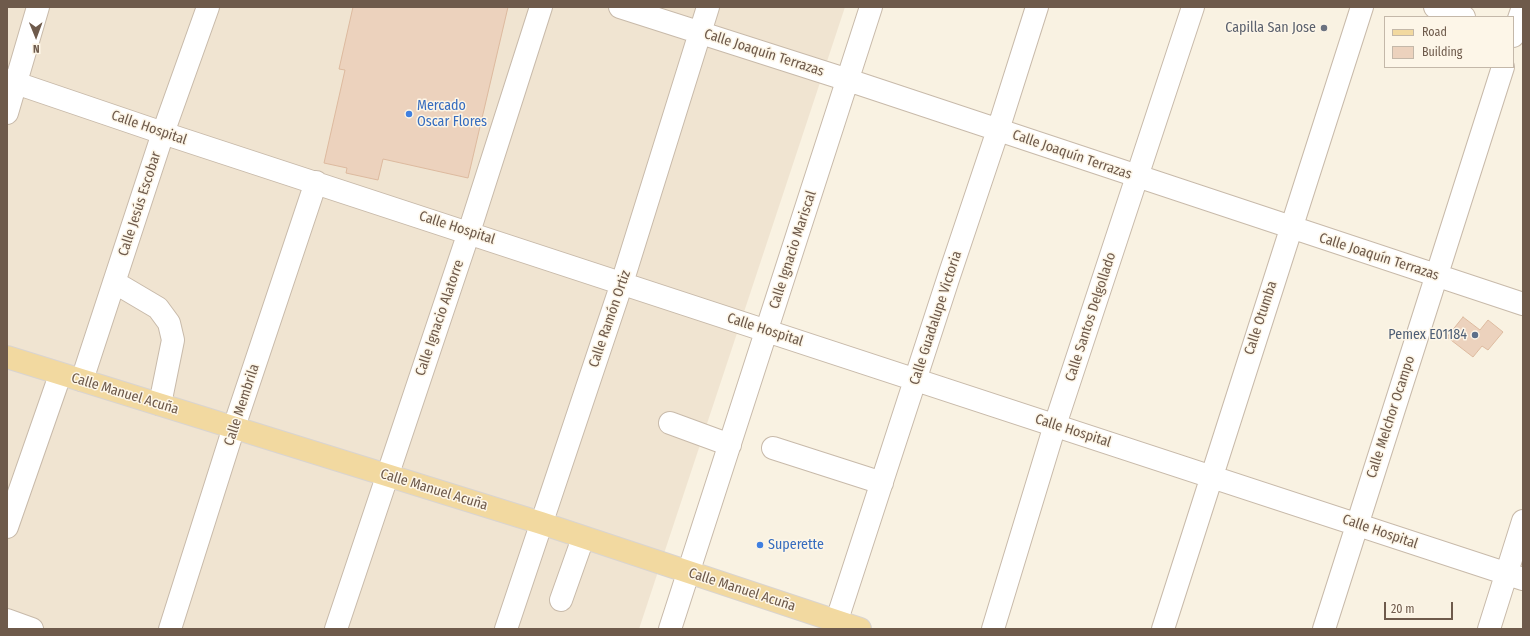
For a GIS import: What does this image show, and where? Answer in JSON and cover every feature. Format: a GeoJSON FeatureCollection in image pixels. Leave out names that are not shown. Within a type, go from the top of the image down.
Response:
{"type":"FeatureCollection","features":[{"type":"Feature","properties":{"kind":"main road","name":"Calle Manuel Acuña"},"geometry":{"type":"LineString","coordinates":[[7,357],[60,375],[82,380],[234,426],[386,476],[541,523],[688,572],[835,625],[860,629]]}},
{"type":"Feature","properties":{"kind":"street"},"geometry":{"type":"LineString","coordinates":[[7,113],[11,81],[38,7]]}},
{"type":"Feature","properties":{"kind":"street","name":"Calle Jesús Escobar"},"geometry":{"type":"LineString","coordinates":[[82,380],[163,133],[208,7]]}},
{"type":"Feature","properties":{"kind":"street","name":"Calle Ignacio Alatorre"},"geometry":{"type":"LineString","coordinates":[[336,629],[469,232],[542,7]]}},
{"type":"Feature","properties":{"kind":"street","name":"Calle Joaquín Terrazas"},"geometry":{"type":"LineString","coordinates":[[620,7],[848,80],[1290,228],[1523,304]]}},
{"type":"Feature","properties":{"kind":"street","name":"Calle Ramón Ortiz"},"geometry":{"type":"LineString","coordinates":[[506,629],[622,283],[708,7]]}},
{"type":"Feature","properties":{"kind":"street","name":"Calle Ignacio Mariscal"},"geometry":{"type":"LineString","coordinates":[[670,629],[871,7]]}},
{"type":"Feature","properties":{"kind":"street","name":"Calle Guadalupe Victoria"},"geometry":{"type":"LineString","coordinates":[[835,625],[1037,7]]}},
{"type":"Feature","properties":{"kind":"street","name":"Calle Santos Delgollado"},"geometry":{"type":"LineString","coordinates":[[993,629],[1055,425],[1193,7]]}},
{"type":"Feature","properties":{"kind":"street","name":"Calle Otumba"},"geometry":{"type":"LineString","coordinates":[[1163,629],[1210,477],[1362,7]]}},
{"type":"Feature","properties":{"kind":"street"},"geometry":{"type":"LineString","coordinates":[[1435,7],[1461,16]]}},
{"type":"Feature","properties":{"kind":"street"},"geometry":{"type":"LineString","coordinates":[[1516,35],[1523,7]]}},
{"type":"Feature","properties":{"kind":"street","name":"Calle Melchor Ocampo"},"geometry":{"type":"LineString","coordinates":[[1324,629],[1503,68]]}},
{"type":"Feature","properties":{"kind":"street","name":"Calle Hospital"},"geometry":{"type":"LineString","coordinates":[[11,81],[163,133],[469,232],[1210,477],[1515,576]]}},
{"type":"Feature","properties":{"kind":"street","name":"Calle Membrila"},"geometry":{"type":"LineString","coordinates":[[170,629],[234,426],[316,182]]}},
{"type":"Feature","properties":{"kind":"street"},"geometry":{"type":"LineString","coordinates":[[114,282],[158,308],[169,323],[173,340],[160,404]]}},
{"type":"Feature","properties":{"kind":"street"},"geometry":{"type":"LineString","coordinates":[[7,527],[60,375]]}},
{"type":"Feature","properties":{"kind":"street"},"geometry":{"type":"LineString","coordinates":[[670,423],[730,445]]}},
{"type":"Feature","properties":{"kind":"street"},"geometry":{"type":"LineString","coordinates":[[773,448],[882,483]]}},
{"type":"Feature","properties":{"kind":"street"},"geometry":{"type":"LineString","coordinates":[[1489,629],[1515,576],[1523,521]]}},
{"type":"Feature","properties":{"kind":"street"},"geometry":{"type":"LineString","coordinates":[[562,600],[583,538]]}},
{"type":"Feature","properties":{"kind":"street"},"geometry":{"type":"LineString","coordinates":[[7,620],[32,629]]}},
{"type":"Feature","properties":{"kind":"shaded area"},"geometry":{"type":"Polygon","coordinates":[[[7,7],[845,7],[639,629],[7,629],[7,7]]]}},
{"type":"Feature","properties":{"kind":"building","name":"Mercado Oscar Flores"},"geometry":{"type":"Polygon","coordinates":[[[353,7],[508,7],[468,178],[383,159],[378,180],[346,173],[347,168],[324,163],[345,70],[339,69],[353,7]]]}},
{"type":"Feature","properties":{"kind":"building","name":"Pemex E01184"},"geometry":{"type":"Polygon","coordinates":[[[1463,317],[1480,330],[1488,320],[1503,332],[1488,350],[1482,346],[1473,357],[1447,337],[1463,317]]]}},
{"type":"Feature","properties":{"kind":"place","name":"Capilla San Jose"},"geometry":{"type":"Point","coordinates":[1324,28]}},
{"type":"Feature","properties":{"kind":"place","name":"Mercado Oscar Flores"},"geometry":{"type":"Point","coordinates":[409,114]}},
{"type":"Feature","properties":{"kind":"place","name":"Pemex E01184"},"geometry":{"type":"Point","coordinates":[1475,335]}},
{"type":"Feature","properties":{"kind":"place","name":"Superette"},"geometry":{"type":"Point","coordinates":[760,545]}}]}
